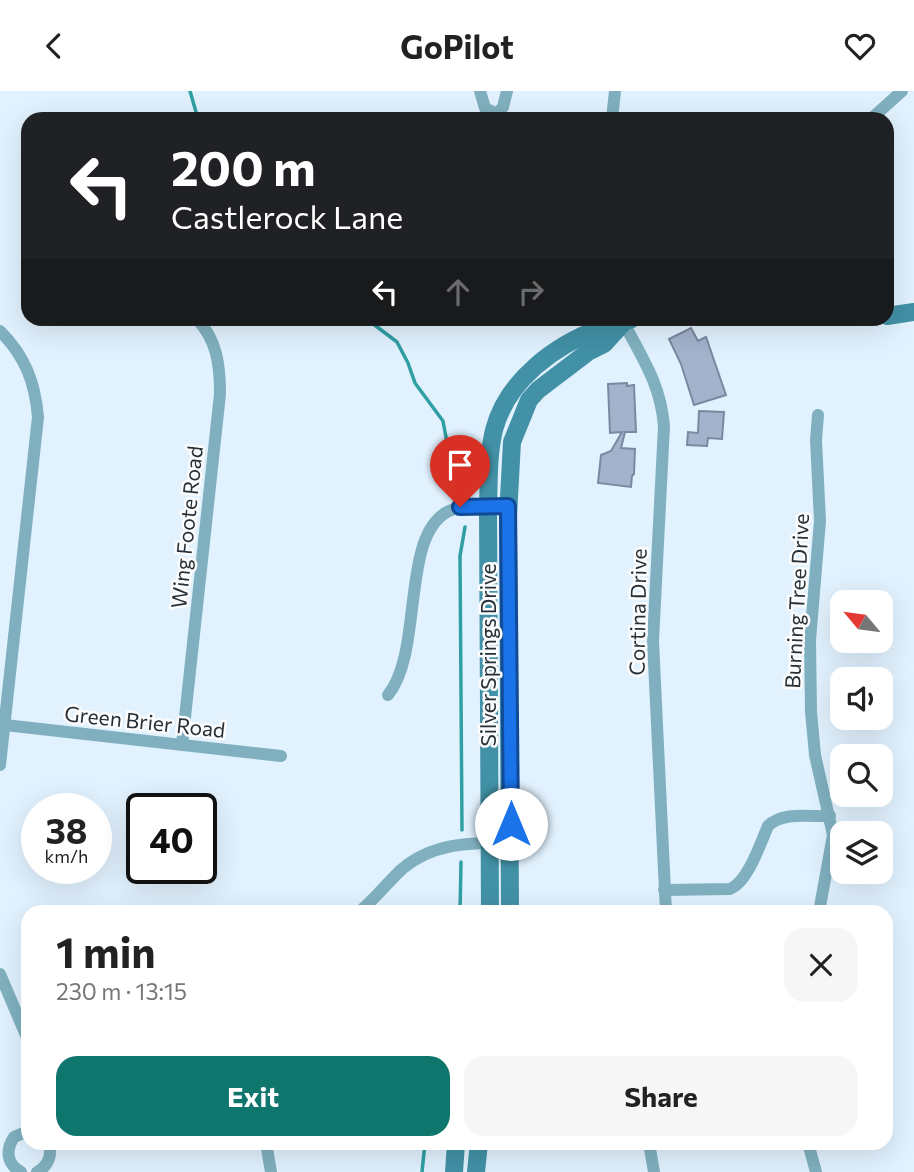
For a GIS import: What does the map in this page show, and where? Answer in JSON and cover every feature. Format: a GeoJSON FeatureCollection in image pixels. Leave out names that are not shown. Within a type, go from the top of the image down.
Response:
{"type":"FeatureCollection","features":[{"type":"Feature","properties":{"kind":"street"},"geometry":{"type":"LineString","coordinates":[[480,91],[485,108],[493,112]]}},
{"type":"Feature","properties":{"kind":"street"},"geometry":{"type":"LineString","coordinates":[[499,112],[503,107],[507,91]]}},
{"type":"Feature","properties":{"kind":"street"},"geometry":{"type":"LineString","coordinates":[[612,112],[614,91]]}},
{"type":"Feature","properties":{"kind":"street"},"geometry":{"type":"LineString","coordinates":[[879,112],[902,91]]}},
{"type":"Feature","properties":{"kind":"street"},"geometry":{"type":"LineString","coordinates":[[894,315],[914,312]]}},
{"type":"Feature","properties":{"kind":"street","name":"Wing Foote Road"},"geometry":{"type":"LineString","coordinates":[[182,745],[220,394],[220,376],[214,346],[201,326]]}},
{"type":"Feature","properties":{"kind":"street","name":"Silver Springs Drive"},"geometry":{"type":"LineString","coordinates":[[490,905],[488,506],[489,462],[494,430],[512,392],[529,371],[555,352],[607,326]]}},
{"type":"Feature","properties":{"kind":"street","name":"Silver Springs Drive"},"geometry":{"type":"LineString","coordinates":[[510,905],[508,506],[512,442],[529,400],[552,377],[604,344],[620,326]]}},
{"type":"Feature","properties":{"kind":"street","name":"Cortina Drive"},"geometry":{"type":"LineString","coordinates":[[629,326],[656,383],[664,426],[653,641],[665,905]]}},
{"type":"Feature","properties":{"kind":"street"},"geometry":{"type":"LineString","coordinates":[[0,331],[27,367],[33,383],[37,418],[0,765]]}},
{"type":"Feature","properties":{"kind":"street","name":"Burning Tree Drive"},"geometry":{"type":"LineString","coordinates":[[818,415],[816,440],[820,520],[818,566],[811,606],[811,712],[815,755],[830,817],[833,844],[820,905]]}},
{"type":"Feature","properties":{"kind":"street"},"geometry":{"type":"LineString","coordinates":[[388,695],[396,685],[403,667],[420,557],[426,537],[435,523],[451,510],[460,507],[508,506]]}},
{"type":"Feature","properties":{"kind":"street","name":"Green Brier Road"},"geometry":{"type":"LineString","coordinates":[[5,725],[281,756]]}},
{"type":"Feature","properties":{"kind":"street"},"geometry":{"type":"LineString","coordinates":[[664,890],[730,889],[737,886],[745,876],[768,826],[774,821],[786,817],[830,817]]}},
{"type":"Feature","properties":{"kind":"street"},"geometry":{"type":"LineString","coordinates":[[366,905],[401,870],[420,857],[444,847],[511,842]]}},
{"type":"Feature","properties":{"kind":"street"},"geometry":{"type":"LineString","coordinates":[[0,974],[21,1024]]}},
{"type":"Feature","properties":{"kind":"street"},"geometry":{"type":"LineString","coordinates":[[21,1134],[14,1137],[8,1150],[11,1163],[21,1172]]}},
{"type":"Feature","properties":{"kind":"street"},"geometry":{"type":"LineString","coordinates":[[37,1172],[47,1164],[50,1158],[49,1150]]}},
{"type":"Feature","properties":{"kind":"street"},"geometry":{"type":"LineString","coordinates":[[268,1150],[271,1172]]}},
{"type":"Feature","properties":{"kind":"street"},"geometry":{"type":"LineString","coordinates":[[454,1172],[456,1150]]}},
{"type":"Feature","properties":{"kind":"street"},"geometry":{"type":"LineString","coordinates":[[476,1172],[478,1150]]}},
{"type":"Feature","properties":{"kind":"street"},"geometry":{"type":"LineString","coordinates":[[650,1150],[654,1172]]}},
{"type":"Feature","properties":{"kind":"street"},"geometry":{"type":"LineString","coordinates":[[810,1150],[816,1172]]}},
{"type":"Feature","properties":{"kind":"building"},"geometry":{"type":"Polygon","coordinates":[[[691,328],[698,341],[706,337],[726,395],[694,405],[681,364],[669,339],[691,328]]]}},
{"type":"Feature","properties":{"kind":"building"},"geometry":{"type":"Polygon","coordinates":[[[627,383],[627,386],[634,385],[636,432],[625,432],[621,448],[635,449],[631,487],[598,483],[601,455],[611,451],[622,432],[610,433],[608,384],[627,383]]]}},
{"type":"Feature","properties":{"kind":"building"},"geometry":{"type":"Polygon","coordinates":[[[699,411],[724,412],[722,439],[708,438],[707,446],[687,445],[688,432],[698,433],[699,411]]]}},
{"type":"Feature","properties":{"kind":"waterway"},"geometry":{"type":"LineString","coordinates":[[190,91],[196,112]]}},
{"type":"Feature","properties":{"kind":"waterway"},"geometry":{"type":"LineString","coordinates":[[376,326],[397,342],[415,383],[443,421],[456,491]]}},
{"type":"Feature","properties":{"kind":"waterway"},"geometry":{"type":"LineString","coordinates":[[462,830],[460,556],[465,527]]}},
{"type":"Feature","properties":{"kind":"waterway"},"geometry":{"type":"LineString","coordinates":[[460,905],[461,862]]}},
{"type":"Feature","properties":{"kind":"waterway"},"geometry":{"type":"LineString","coordinates":[[422,1172],[424,1150]]}},
{"type":"Feature","properties":{"kind":"route"},"geometry":{"type":"LineString","coordinates":[[460,507],[508,506],[511,824]]}}]}
